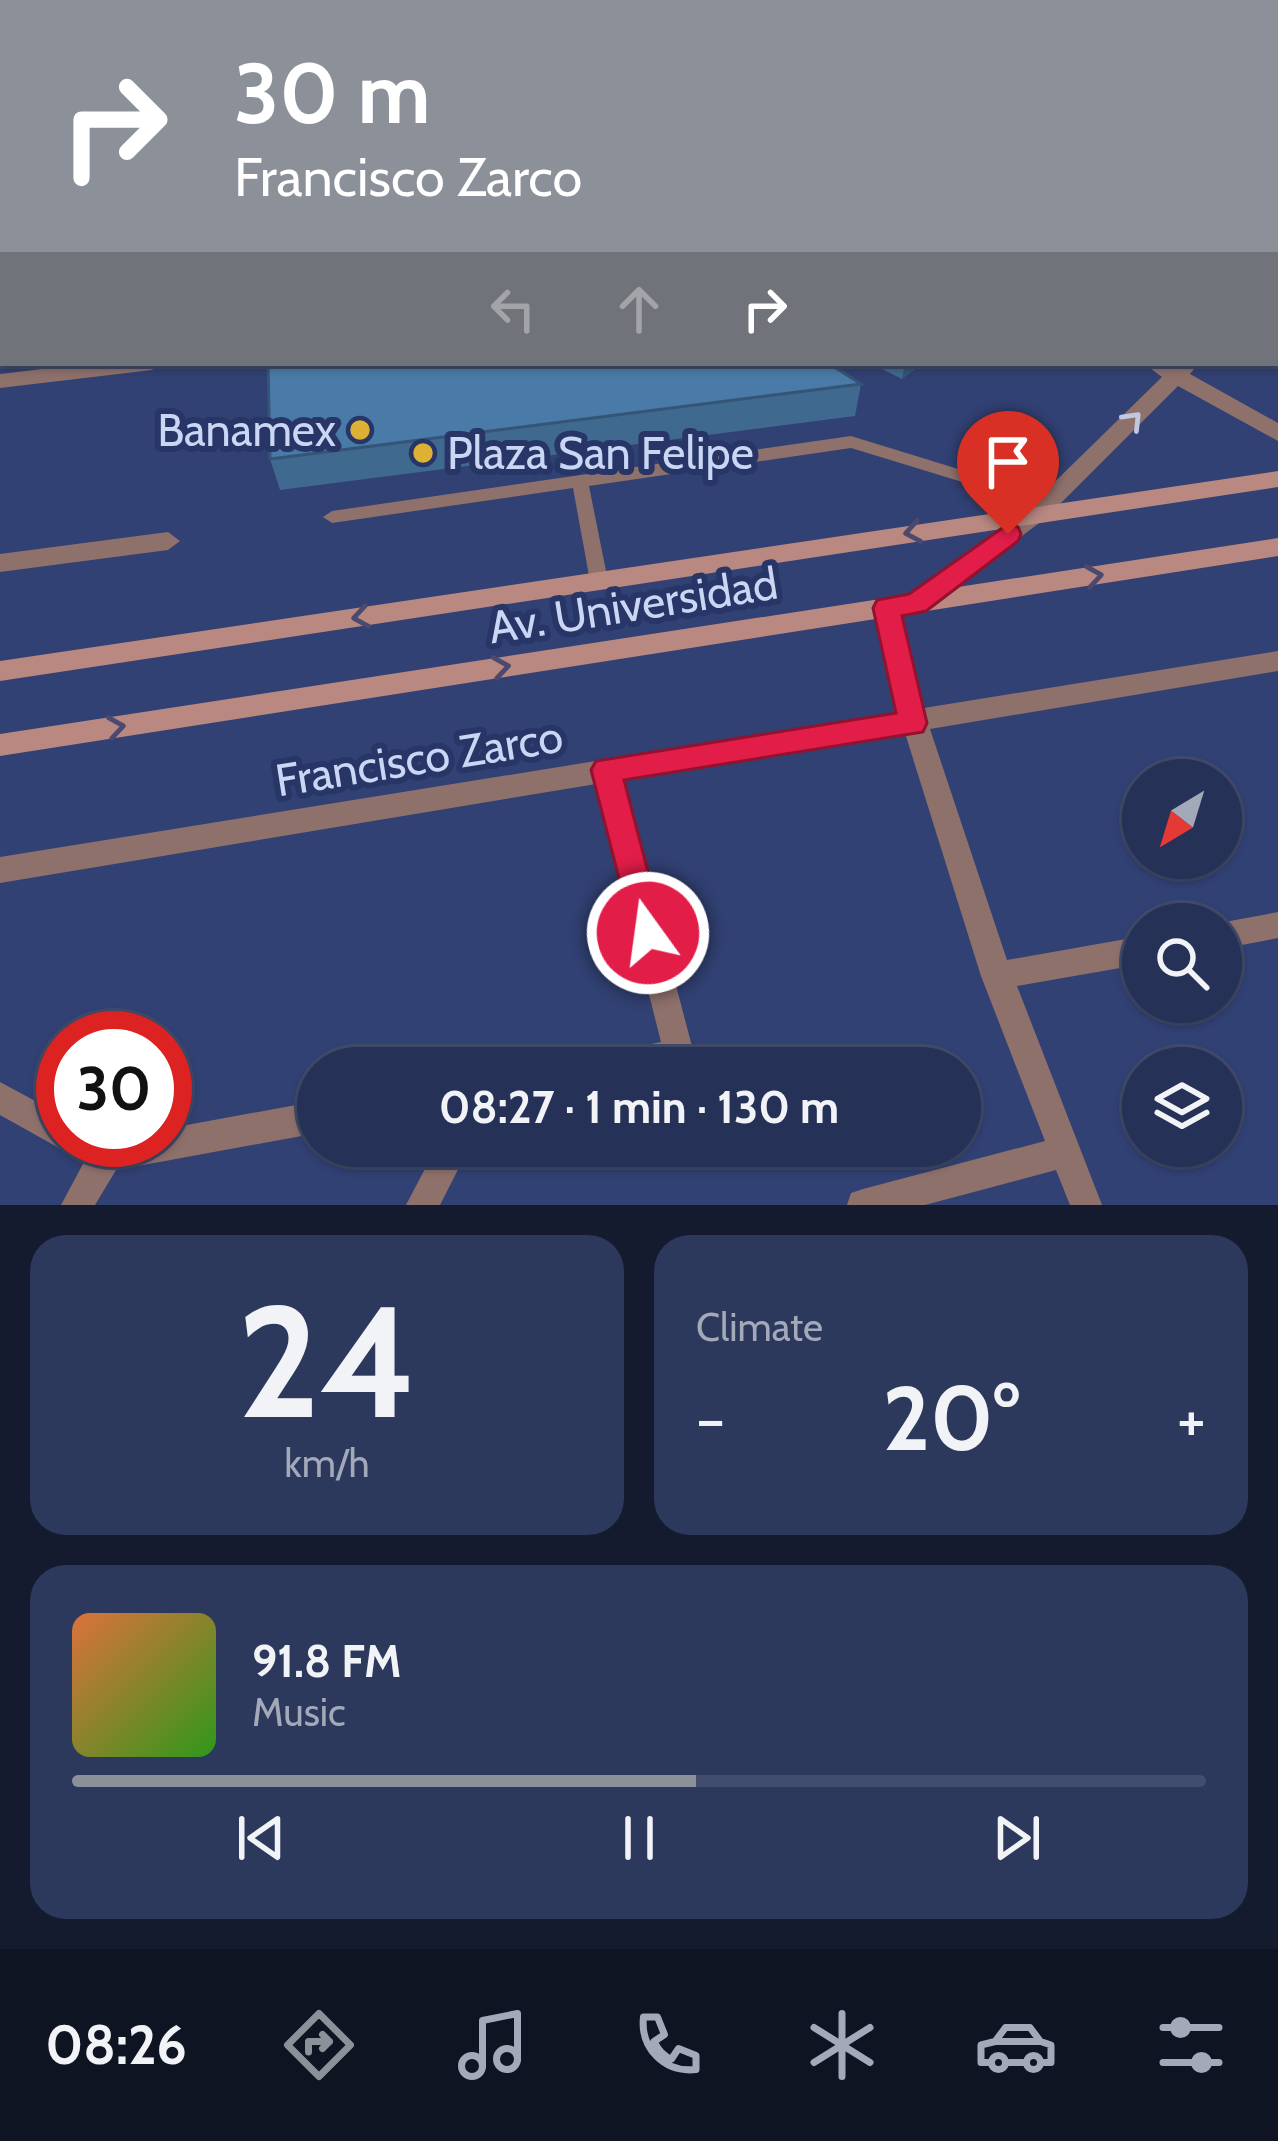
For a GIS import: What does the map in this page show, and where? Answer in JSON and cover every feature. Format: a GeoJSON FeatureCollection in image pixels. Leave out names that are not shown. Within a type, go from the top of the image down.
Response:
{"type":"FeatureCollection","features":[{"type":"Feature","properties":{"kind":"main road","name":"Av. Universidad"},"geometry":{"type":"LineString","coordinates":[[0,671],[1039,511],[1278,479]]}},
{"type":"Feature","properties":{"kind":"main road","name":"Av. Universidad"},"geometry":{"type":"LineString","coordinates":[[0,745],[1278,547]]}},
{"type":"Feature","properties":{"kind":"street"},"geometry":{"type":"LineString","coordinates":[[0,381],[123,366]]}},
{"type":"Feature","properties":{"kind":"street"},"geometry":{"type":"LineString","coordinates":[[1086,1205],[996,976],[912,723],[901,606],[1039,511],[1183,369],[1278,433]]}},
{"type":"Feature","properties":{"kind":"street"},"geometry":{"type":"LineString","coordinates":[[0,563],[168,541]]}},
{"type":"Feature","properties":{"kind":"street","name":"Francisco Zarco"},"geometry":{"type":"LineString","coordinates":[[0,870],[1278,661]]}},
{"type":"Feature","properties":{"kind":"street"},"geometry":{"type":"LineString","coordinates":[[606,770],[677,1047]]}},
{"type":"Feature","properties":{"kind":"street"},"geometry":{"type":"LineString","coordinates":[[1242,931],[1278,925]]}},
{"type":"Feature","properties":{"kind":"street"},"geometry":{"type":"LineString","coordinates":[[996,976],[1122,954]]}},
{"type":"Feature","properties":{"kind":"street"},"geometry":{"type":"LineString","coordinates":[[0,1098],[36,1118]]}},
{"type":"Feature","properties":{"kind":"street"},"geometry":{"type":"LineString","coordinates":[[192,1141],[297,1122]]}},
{"type":"Feature","properties":{"kind":"street"},"geometry":{"type":"LineString","coordinates":[[863,1205],[1065,1152]]}},
{"type":"Feature","properties":{"kind":"street"},"geometry":{"type":"LineString","coordinates":[[77,1205],[99,1167]]}},
{"type":"Feature","properties":{"kind":"street"},"geometry":{"type":"LineString","coordinates":[[422,1205],[443,1167]]}},
{"type":"Feature","properties":{"kind":"lane"},"geometry":{"type":"LineString","coordinates":[[332,517],[851,442],[988,484],[1039,511]]}},
{"type":"Feature","properties":{"kind":"lane"},"geometry":{"type":"LineString","coordinates":[[580,480],[599,581]]}},
{"type":"Feature","properties":{"kind":"building","name":"Plaza San Felipe"},"geometry":{"type":"Polygon","coordinates":[[[268,366],[833,366],[861,384],[270,459],[268,366]]]}},
{"type":"Feature","properties":{"kind":"place","name":"Banamex"},"geometry":{"type":"Point","coordinates":[360,430]}},
{"type":"Feature","properties":{"kind":"place","name":"Plaza San Felipe"},"geometry":{"type":"Point","coordinates":[423,453]}},
{"type":"Feature","properties":{"kind":"route"},"geometry":{"type":"LineString","coordinates":[[648,933],[606,770],[912,723],[886,608],[916,603],[1008,534]]}}]}
